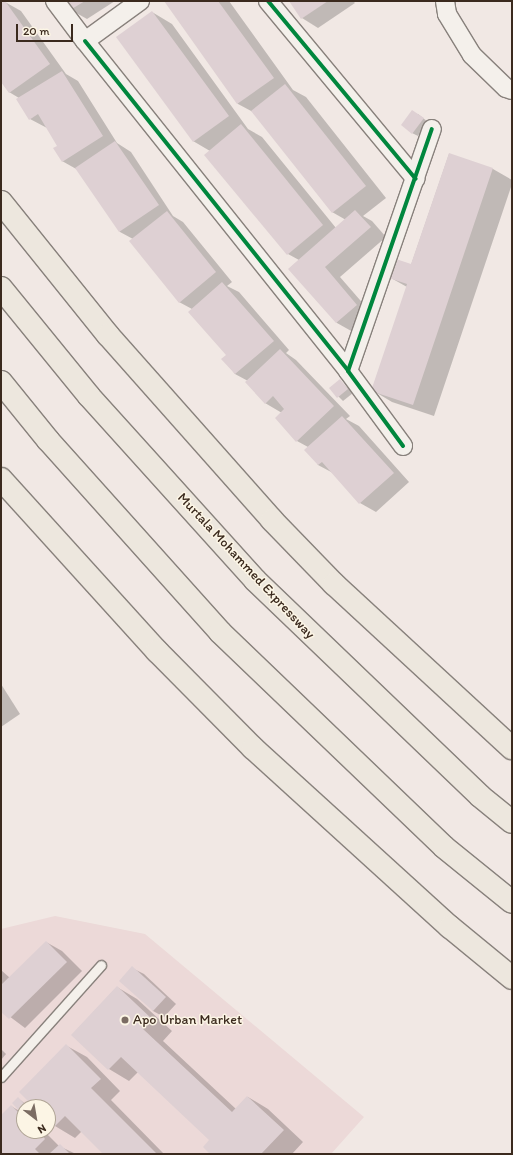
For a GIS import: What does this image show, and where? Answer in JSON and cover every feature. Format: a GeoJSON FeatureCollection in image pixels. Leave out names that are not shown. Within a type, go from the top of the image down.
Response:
{"type":"FeatureCollection","features":[{"type":"Feature","properties":{"kind":"main road"},"geometry":{"type":"LineString","coordinates":[[1,202],[108,335],[272,520],[334,584],[512,748]]}},
{"type":"Feature","properties":{"kind":"main road","name":"Murtala Mohammed Expressway"},"geometry":{"type":"LineString","coordinates":[[1,288],[89,396],[255,580],[480,796],[512,822]]}},
{"type":"Feature","properties":{"kind":"main road"},"geometry":{"type":"LineString","coordinates":[[1,382],[48,440],[220,632],[444,847],[512,902]]}},
{"type":"Feature","properties":{"kind":"main road"},"geometry":{"type":"LineString","coordinates":[[1,479],[157,650],[253,748],[415,897],[512,978]]}},
{"type":"Feature","properties":{"kind":"street"},"geometry":{"type":"LineString","coordinates":[[55,1],[348,371],[403,446]]}},
{"type":"Feature","properties":{"kind":"street"},"geometry":{"type":"LineString","coordinates":[[85,40],[140,1]]}},
{"type":"Feature","properties":{"kind":"street"},"geometry":{"type":"LineString","coordinates":[[268,1],[416,179]]}},
{"type":"Feature","properties":{"kind":"street"},"geometry":{"type":"LineString","coordinates":[[445,1],[446,14],[472,55],[506,88],[512,90]]}},
{"type":"Feature","properties":{"kind":"street"},"geometry":{"type":"LineString","coordinates":[[348,371],[416,179],[432,129]]}},
{"type":"Feature","properties":{"kind":"lane"},"geometry":{"type":"LineString","coordinates":[[1,1077],[101,965]]}},
{"type":"Feature","properties":{"kind":"shaded area","name":"Apo Urban Market"},"geometry":{"type":"Polygon","coordinates":[[[55,916],[145,934],[364,1117],[331,1154],[1,1154],[1,929],[55,916]]]}},
{"type":"Feature","properties":{"kind":"building"},"geometry":{"type":"Polygon","coordinates":[[[5,1],[50,64],[9,93],[1,82],[1,3],[5,1]]]}},
{"type":"Feature","properties":{"kind":"building"},"geometry":{"type":"Polygon","coordinates":[[[64,1],[85,1],[70,10],[64,1]]]}},
{"type":"Feature","properties":{"kind":"building"},"geometry":{"type":"Polygon","coordinates":[[[164,1],[218,1],[274,78],[237,104],[164,1]]]}},
{"type":"Feature","properties":{"kind":"building"},"geometry":{"type":"Polygon","coordinates":[[[289,1],[328,1],[301,19],[289,1]]]}},
{"type":"Feature","properties":{"kind":"building"},"geometry":{"type":"Polygon","coordinates":[[[152,11],[229,116],[193,142],[116,37],[152,11]]]}},
{"type":"Feature","properties":{"kind":"building"},"geometry":{"type":"Polygon","coordinates":[[[62,71],[103,136],[62,162],[53,148],[57,146],[38,114],[29,120],[16,99],[62,71]]]}},
{"type":"Feature","properties":{"kind":"building"},"geometry":{"type":"Polygon","coordinates":[[[285,84],[366,186],[332,213],[251,111],[285,84]]]}},
{"type":"Feature","properties":{"kind":"building"},"geometry":{"type":"Polygon","coordinates":[[[412,110],[424,118],[412,134],[401,125],[412,110]]]}},
{"type":"Feature","properties":{"kind":"building"},"geometry":{"type":"Polygon","coordinates":[[[241,124],[323,225],[287,255],[204,155],[241,124]]]}},
{"type":"Feature","properties":{"kind":"building"},"geometry":{"type":"Polygon","coordinates":[[[115,141],[159,205],[119,232],[75,168],[115,141]]]}},
{"type":"Feature","properties":{"kind":"building"},"geometry":{"type":"Polygon","coordinates":[[[449,153],[493,168],[413,405],[371,391],[407,284],[389,278],[396,259],[411,264],[449,153]]]}},
{"type":"Feature","properties":{"kind":"building"},"geometry":{"type":"Polygon","coordinates":[[[355,210],[371,227],[325,267],[357,305],[336,323],[288,269],[355,210]]]}},
{"type":"Feature","properties":{"kind":"building"},"geometry":{"type":"Polygon","coordinates":[[[167,211],[216,272],[179,303],[129,241],[167,211]]]}},
{"type":"Feature","properties":{"kind":"building"},"geometry":{"type":"Polygon","coordinates":[[[222,282],[274,341],[235,374],[221,359],[226,355],[188,312],[222,282]]]}},
{"type":"Feature","properties":{"kind":"building"},"geometry":{"type":"Polygon","coordinates":[[[280,349],[334,406],[296,442],[275,418],[284,409],[273,396],[265,404],[245,382],[280,349]]]}},
{"type":"Feature","properties":{"kind":"building"},"geometry":{"type":"Polygon","coordinates":[[[340,379],[348,389],[337,398],[329,388],[340,379]]]}},
{"type":"Feature","properties":{"kind":"building"},"geometry":{"type":"Polygon","coordinates":[[[342,416],[394,473],[359,504],[322,462],[318,465],[304,450],[342,416]]]}},
{"type":"Feature","properties":{"kind":"building"},"geometry":{"type":"Polygon","coordinates":[[[46,941],[67,962],[9,1019],[1,1012],[1,985],[46,941]]]}},
{"type":"Feature","properties":{"kind":"building"},"geometry":{"type":"Polygon","coordinates":[[[132,966],[166,997],[153,1011],[119,981],[132,966]]]}},
{"type":"Feature","properties":{"kind":"building"},"geometry":{"type":"Polygon","coordinates":[[[117,986],[152,1019],[143,1029],[232,1112],[247,1096],[284,1130],[261,1154],[210,1154],[203,1147],[209,1140],[121,1057],[108,1070],[71,1035],[117,986]]]}},
{"type":"Feature","properties":{"kind":"building"},"geometry":{"type":"Polygon","coordinates":[[[66,1044],[101,1079],[91,1088],[157,1154],[103,1154],[65,1116],[56,1125],[56,1099],[26,1099],[19,1092],[66,1044]]]}},
{"type":"Feature","properties":{"kind":"building"},"geometry":{"type":"Polygon","coordinates":[[[16,1099],[16,1107],[12,1103],[16,1099]]]}},
{"type":"Feature","properties":{"kind":"building"},"geometry":{"type":"Polygon","coordinates":[[[11,1105],[16,1110],[16,1139],[45,1139],[35,1149],[40,1154],[1,1154],[1,1115],[11,1105]]]}},
{"type":"Feature","properties":{"kind":"building"},"geometry":{"type":"Polygon","coordinates":[[[60,1144],[70,1154],[49,1154],[60,1144]]]}},
{"type":"Feature","properties":{"kind":"cycle path"},"geometry":{"type":"LineString","coordinates":[[268,1],[416,179]]}},
{"type":"Feature","properties":{"kind":"cycle path"},"geometry":{"type":"LineString","coordinates":[[85,41],[348,371],[403,446]]}},
{"type":"Feature","properties":{"kind":"cycle path"},"geometry":{"type":"LineString","coordinates":[[348,371],[432,129]]}},
{"type":"Feature","properties":{"kind":"place","name":"Apo Urban Market"},"geometry":{"type":"Point","coordinates":[125,1020]}}]}
